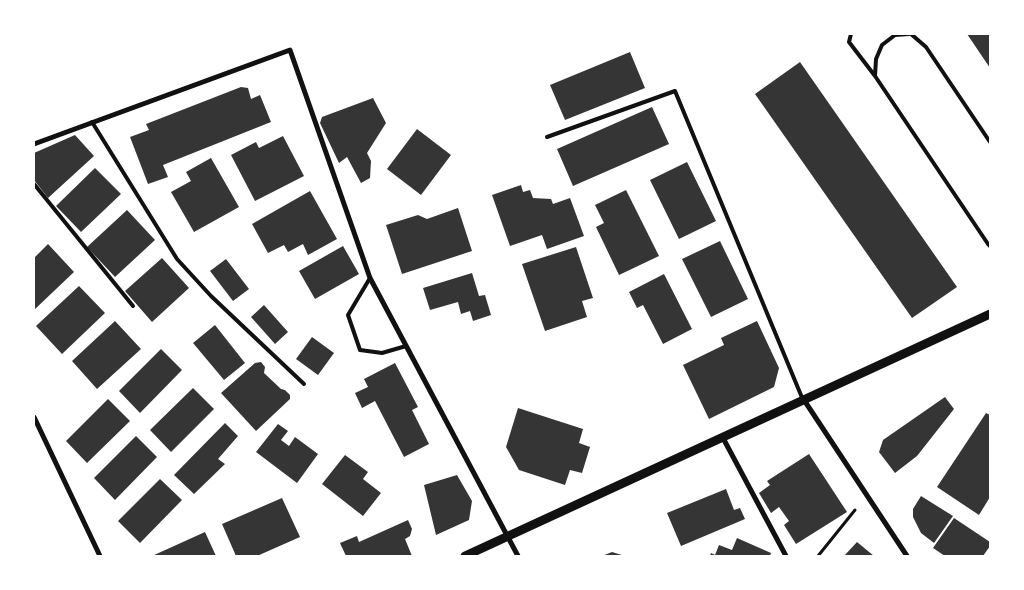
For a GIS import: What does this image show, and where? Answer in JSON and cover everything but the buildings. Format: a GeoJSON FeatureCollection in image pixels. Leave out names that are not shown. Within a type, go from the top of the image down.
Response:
{"type":"FeatureCollection","features":[{"type":"Feature","properties":{"kind":"street"},"geometry":{"type":"LineString","coordinates":[[34,144],[290,50],[370,278],[518,556]]}},
{"type":"Feature","properties":{"kind":"street"},"geometry":{"type":"LineString","coordinates":[[465,556],[990,314]]}},
{"type":"Feature","properties":{"kind":"street"},"geometry":{"type":"LineString","coordinates":[[804,400],[907,556]]}},
{"type":"Feature","properties":{"kind":"street"},"geometry":{"type":"LineString","coordinates":[[34,417],[100,556]]}},
{"type":"Feature","properties":{"kind":"street"},"geometry":{"type":"LineString","coordinates":[[723,438],[786,556]]}},
{"type":"Feature","properties":{"kind":"lane"},"geometry":{"type":"LineString","coordinates":[[851,34],[849,42],[990,246]]}},
{"type":"Feature","properties":{"kind":"lane"},"geometry":{"type":"LineString","coordinates":[[874,76],[876,59],[882,45],[895,35],[910,34],[926,47],[990,142]]}},
{"type":"Feature","properties":{"kind":"lane"},"geometry":{"type":"LineString","coordinates":[[547,137],[675,91],[804,400]]}},
{"type":"Feature","properties":{"kind":"lane"},"geometry":{"type":"LineString","coordinates":[[92,122],[177,259],[211,296],[304,384]]}},
{"type":"Feature","properties":{"kind":"lane"},"geometry":{"type":"LineString","coordinates":[[34,184],[133,306]]}},
{"type":"Feature","properties":{"kind":"lane"},"geometry":{"type":"LineString","coordinates":[[370,278],[348,315],[360,350],[382,354],[406,346]]}},
{"type":"Feature","properties":{"kind":"path"},"geometry":{"type":"LineString","coordinates":[[818,556],[867,496]]}}]}
